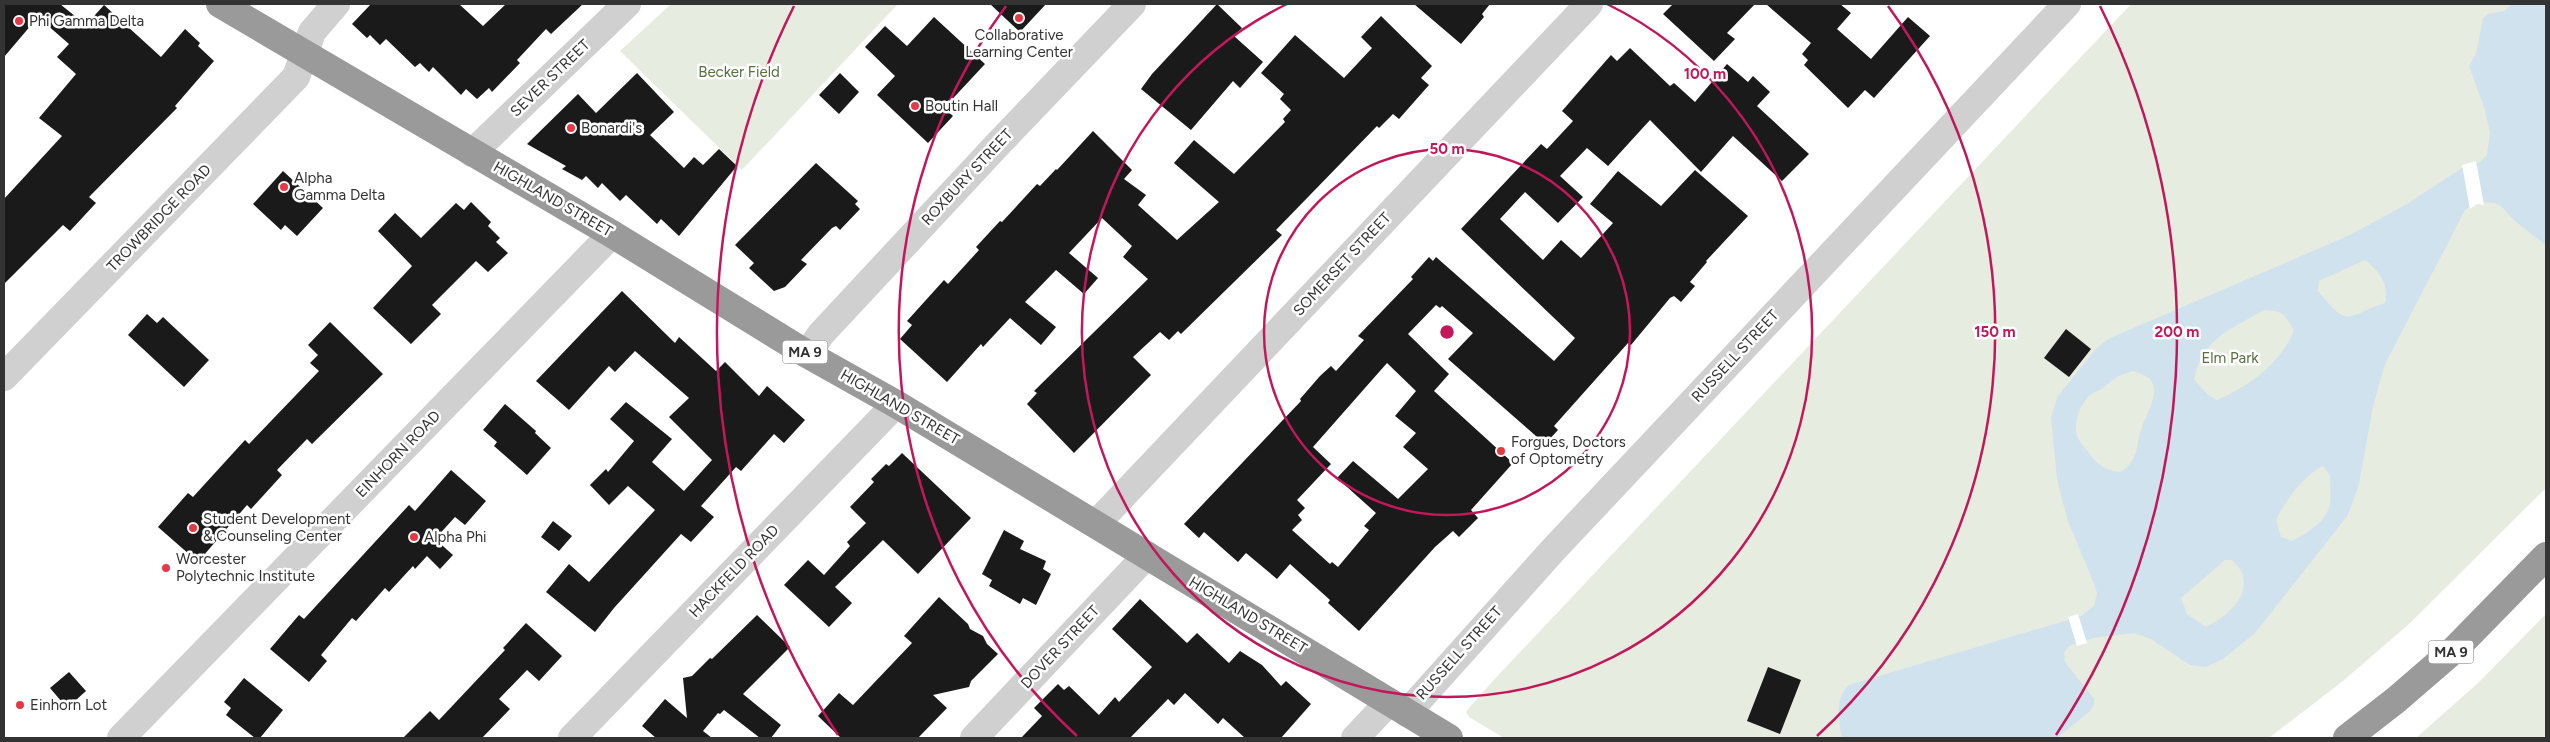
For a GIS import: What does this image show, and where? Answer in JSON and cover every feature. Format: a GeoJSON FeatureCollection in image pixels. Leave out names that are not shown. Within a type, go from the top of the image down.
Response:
{"type":"FeatureCollection","features":[{"type":"Feature","properties":{"kind":"highway","name":"HIGHLAND STREET"},"geometry":{"type":"LineString","coordinates":[[220,4],[612,234],[807,354],[896,404],[1449,738]]}},
{"type":"Feature","properties":{"kind":"highway","name":"MA 9"},"geometry":{"type":"LineString","coordinates":[[2347,738],[2396,700],[2455,649],[2546,556]]}},
{"type":"Feature","properties":{"kind":"street","name":"TROWBRIDGE ROAD"},"geometry":{"type":"LineString","coordinates":[[4,377],[296,77],[312,32],[336,4]]}},
{"type":"Feature","properties":{"kind":"street","name":"SEVER STREET"},"geometry":{"type":"LineString","coordinates":[[472,153],[627,4]]}},
{"type":"Feature","properties":{"kind":"street","name":"ROXBURY STREET"},"geometry":{"type":"LineString","coordinates":[[807,354],[821,334],[956,188],[1132,4]]}},
{"type":"Feature","properties":{"kind":"street","name":"SOMERSET STREET"},"geometry":{"type":"LineString","coordinates":[[1096,524],[1589,4]]}},
{"type":"Feature","properties":{"kind":"street","name":"RUSSELL STREET"},"geometry":{"type":"LineString","coordinates":[[1355,738],[1398,707],[1554,549],[2067,4]]}},
{"type":"Feature","properties":{"kind":"street","name":"EINHORN ROAD"},"geometry":{"type":"LineString","coordinates":[[121,738],[612,234]]}},
{"type":"Feature","properties":{"kind":"street","name":"HACKFELD ROAD"},"geometry":{"type":"LineString","coordinates":[[572,738],[896,404]]}},
{"type":"Feature","properties":{"kind":"street","name":"DOVER STREET"},"geometry":{"type":"LineString","coordinates":[[974,738],[1147,555]]}},
{"type":"Feature","properties":{"kind":"green space","name":"Becker Field"},"geometry":{"type":"Polygon","coordinates":[[[671,4],[898,4],[742,170],[620,51],[671,4]]]}},
{"type":"Feature","properties":{"kind":"green space","name":"Elm Park"},"geometry":{"type":"Polygon","coordinates":[[[2131,4],[2546,4],[2546,488],[2408,625],[2343,681],[2269,738],[1504,738],[1469,717],[1466,712],[1490,684],[2131,4]]]}},
{"type":"Feature","properties":{"kind":"green space"},"geometry":{"type":"Polygon","coordinates":[[[2546,614],[2546,738],[2416,738],[2479,682],[2546,614]]]}},
{"type":"Feature","properties":{"kind":"water"},"geometry":{"type":"Polygon","coordinates":[[[2512,4],[2546,4],[2546,245],[2495,203],[2476,202],[2465,210],[2385,364],[2373,406],[2359,484],[2348,515],[2255,633],[2223,659],[2206,667],[2190,665],[2151,639],[2134,633],[2093,638],[2069,646],[2064,653],[2065,662],[2094,699],[2094,705],[2090,711],[2057,738],[1842,738],[1839,703],[1849,685],[2081,616],[2094,606],[2097,593],[2095,586],[2068,521],[2057,478],[2051,417],[2058,396],[2096,349],[2108,339],[2350,235],[2407,204],[2462,168],[2480,162],[2487,155],[2490,133],[2485,110],[2469,66],[2476,54],[2483,18],[2488,14],[2504,11],[2512,4]],[[2365,260],[2319,281],[2318,291],[2336,311],[2343,315],[2355,315],[2385,303],[2385,285],[2375,269],[2365,260]],[[2264,310],[2220,336],[2204,353],[2194,379],[2208,395],[2217,400],[2241,388],[2263,372],[2281,353],[2294,330],[2279,312],[2264,310]],[[2133,371],[2116,378],[2086,399],[2080,409],[2076,427],[2079,440],[2095,461],[2107,469],[2121,472],[2134,457],[2154,394],[2151,380],[2133,371]],[[2323,466],[2309,476],[2284,505],[2276,520],[2281,537],[2292,541],[2316,526],[2328,510],[2330,475],[2323,466]],[[2225,560],[2181,598],[2187,614],[2206,627],[2225,615],[2233,607],[2240,598],[2244,580],[2240,570],[2232,560],[2225,560]]]}},
{"type":"Feature","properties":{"kind":"pier"},"geometry":{"type":"Polygon","coordinates":[[[2476,161],[2484,205],[2477,204],[2470,209],[2462,165],[2476,161]]]}},
{"type":"Feature","properties":{"kind":"pier"},"geometry":{"type":"Polygon","coordinates":[[[2078,614],[2087,643],[2077,646],[2068,617],[2078,614]]]}},
{"type":"Feature","properties":{"kind":"building"},"geometry":{"type":"Polygon","coordinates":[[[4,4],[60,4],[86,25],[104,5],[161,57],[185,29],[200,43],[198,46],[214,61],[175,106],[177,108],[89,197],[96,203],[70,231],[63,225],[4,284],[4,199],[62,136],[39,118],[76,74],[57,57],[69,44],[38,17],[4,57],[4,4]]]}},
{"type":"Feature","properties":{"kind":"building"},"geometry":{"type":"Polygon","coordinates":[[[371,4],[459,4],[483,26],[506,4],[583,4],[551,34],[546,29],[517,60],[520,63],[492,92],[489,88],[477,99],[466,89],[461,95],[433,67],[429,72],[420,63],[415,67],[386,39],[380,45],[370,35],[367,38],[352,24],[371,4]]]}},
{"type":"Feature","properties":{"kind":"building","name":"Collaborative Learning Center"},"geometry":{"type":"Polygon","coordinates":[[[990,4],[1046,4],[1020,32],[990,4]]]}},
{"type":"Feature","properties":{"kind":"building"},"geometry":{"type":"Polygon","coordinates":[[[1217,4],[1242,28],[1234,36],[1263,62],[1240,88],[1233,81],[1191,130],[1141,89],[1152,74],[1217,4]]]}},
{"type":"Feature","properties":{"kind":"building"},"geometry":{"type":"Polygon","coordinates":[[[1414,4],[1490,4],[1482,14],[1484,17],[1461,44],[1414,4]]]}},
{"type":"Feature","properties":{"kind":"building"},"geometry":{"type":"Polygon","coordinates":[[[1673,4],[1755,4],[1727,33],[1735,39],[1714,61],[1663,14],[1673,4]]]}},
{"type":"Feature","properties":{"kind":"building"},"geometry":{"type":"Polygon","coordinates":[[[1766,4],[1840,4],[1851,13],[1837,29],[1871,59],[1908,17],[1930,36],[1874,98],[1865,90],[1848,108],[1804,65],[1808,60],[1802,54],[1811,43],[1766,4]]]}},
{"type":"Feature","properties":{"kind":"building"},"geometry":{"type":"Polygon","coordinates":[[[1381,16],[1432,66],[1421,78],[1429,85],[1399,119],[1393,114],[1379,128],[1377,126],[1276,230],[1282,235],[1181,334],[1178,331],[1169,340],[1160,332],[1133,357],[1151,375],[1074,453],[1027,404],[1037,393],[1034,391],[1148,279],[1123,257],[1132,246],[1102,218],[1069,253],[1098,278],[1084,294],[1056,270],[1025,302],[1056,327],[1041,345],[1010,318],[983,347],[981,344],[947,382],[900,339],[912,325],[907,321],[944,280],[948,284],[979,250],[976,247],[1000,221],[1002,222],[1037,184],[1040,186],[1057,170],[1093,131],[1132,170],[1124,179],[1146,195],[1138,205],[1177,240],[1219,202],[1174,163],[1194,140],[1234,174],[1285,122],[1283,119],[1291,110],[1280,99],[1284,94],[1261,73],[1295,35],[1344,78],[1372,48],[1361,37],[1381,16]]]}},
{"type":"Feature","properties":{"kind":"building"},"geometry":{"type":"Polygon","coordinates":[[[934,17],[985,64],[944,108],[953,116],[928,143],[877,95],[895,76],[865,47],[885,26],[907,46],[934,17]]]}},
{"type":"Feature","properties":{"kind":"building"},"geometry":{"type":"Polygon","coordinates":[[[1630,48],[1670,86],[1674,83],[1695,102],[1727,64],[1748,82],[1753,76],[1770,92],[1757,106],[1809,154],[1782,181],[1733,136],[1701,172],[1650,120],[1608,166],[1587,148],[1560,176],[1583,197],[1558,223],[1525,192],[1500,219],[1543,260],[1561,240],[1581,258],[1613,223],[1590,204],[1618,171],[1661,206],[1695,170],[1748,216],[1706,261],[1690,282],[1695,286],[1681,302],[1674,296],[1670,298],[1631,345],[1628,343],[1554,426],[1558,430],[1545,444],[1448,359],[1473,333],[1442,306],[1440,308],[1436,305],[1408,334],[1449,374],[1434,391],[1513,463],[1471,510],[1478,518],[1459,537],[1453,531],[1435,547],[1359,631],[1328,603],[1330,600],[1290,564],[1277,579],[1246,553],[1238,562],[1204,532],[1199,538],[1184,524],[1301,401],[1300,399],[1320,376],[1331,366],[1336,371],[1364,340],[1358,336],[1413,279],[1411,277],[1429,257],[1433,261],[1436,257],[1554,361],[1575,338],[1461,229],[1541,144],[1547,149],[1573,121],[1562,111],[1611,55],[1617,61],[1630,48]],[[1387,363],[1313,447],[1331,464],[1297,500],[1305,508],[1298,515],[1302,520],[1292,530],[1330,564],[1332,562],[1338,567],[1369,530],[1364,526],[1376,513],[1337,478],[1353,461],[1398,499],[1428,469],[1403,447],[1416,433],[1395,416],[1416,391],[1387,363]]]}},
{"type":"Feature","properties":{"kind":"building"},"geometry":{"type":"Polygon","coordinates":[[[637,73],[674,112],[650,135],[684,168],[694,157],[703,165],[719,149],[737,166],[679,236],[661,219],[657,224],[626,195],[620,201],[602,183],[598,188],[586,176],[582,180],[562,169],[566,166],[527,144],[578,94],[596,113],[637,73]]]}},
{"type":"Feature","properties":{"kind":"building"},"geometry":{"type":"Polygon","coordinates":[[[840,73],[859,92],[839,114],[819,95],[840,73]]]}},
{"type":"Feature","properties":{"kind":"building"},"geometry":{"type":"Polygon","coordinates":[[[816,163],[858,201],[855,204],[860,209],[840,230],[836,226],[832,228],[801,260],[807,264],[785,287],[774,291],[749,268],[754,263],[735,245],[816,163]]]}},
{"type":"Feature","properties":{"kind":"building","name":"Alpha Gamma Delta"},"geometry":{"type":"Polygon","coordinates":[[[283,171],[323,208],[297,236],[285,225],[281,230],[253,204],[283,171]]]}},
{"type":"Feature","properties":{"kind":"building"},"geometry":{"type":"Polygon","coordinates":[[[471,202],[491,222],[488,226],[500,238],[496,242],[508,253],[488,272],[476,261],[432,305],[441,314],[411,344],[373,308],[412,266],[378,231],[395,213],[421,238],[456,203],[464,210],[471,202]]]}},
{"type":"Feature","properties":{"kind":"building"},"geometry":{"type":"Polygon","coordinates":[[[622,291],[675,343],[679,337],[716,371],[725,362],[759,396],[767,386],[805,420],[784,443],[774,434],[741,471],[736,467],[701,506],[714,517],[691,542],[681,534],[614,608],[595,632],[546,592],[569,564],[589,582],[655,510],[628,486],[609,505],[590,485],[606,469],[608,472],[634,441],[610,419],[626,402],[672,439],[652,462],[684,491],[712,460],[669,417],[689,398],[635,351],[615,372],[609,366],[569,410],[536,381],[622,291]]]}},
{"type":"Feature","properties":{"kind":"building"},"geometry":{"type":"Polygon","coordinates":[[[147,314],[157,323],[163,317],[209,360],[184,387],[128,335],[147,314]]]}},
{"type":"Feature","properties":{"kind":"building"},"geometry":{"type":"Polygon","coordinates":[[[330,322],[383,374],[312,444],[307,439],[277,470],[282,475],[251,509],[247,505],[198,562],[158,527],[188,493],[193,497],[245,440],[249,444],[319,371],[310,363],[318,355],[308,345],[330,322]]]}},
{"type":"Feature","properties":{"kind":"building"},"geometry":{"type":"Polygon","coordinates":[[[2066,329],[2091,349],[2069,377],[2044,358],[2066,329]]]}},
{"type":"Feature","properties":{"kind":"building"},"geometry":{"type":"Polygon","coordinates":[[[505,404],[536,431],[535,433],[551,448],[527,475],[494,446],[497,442],[483,430],[505,404]]]}},
{"type":"Feature","properties":{"kind":"building"},"geometry":{"type":"Polygon","coordinates":[[[902,453],[971,518],[918,574],[883,540],[835,587],[852,603],[829,627],[784,585],[808,560],[824,575],[850,546],[847,542],[866,523],[850,507],[874,482],[871,479],[886,464],[889,466],[902,453]]]}},
{"type":"Feature","properties":{"kind":"building"},"geometry":{"type":"Polygon","coordinates":[[[451,470],[486,501],[465,525],[455,517],[435,539],[453,555],[440,569],[427,556],[415,569],[413,566],[389,592],[385,588],[356,621],[352,618],[321,655],[327,661],[309,682],[270,649],[299,615],[304,619],[409,505],[415,511],[451,470]]]}},
{"type":"Feature","properties":{"kind":"building"},"geometry":{"type":"Polygon","coordinates":[[[553,521],[572,536],[559,551],[541,537],[553,521]]]}},
{"type":"Feature","properties":{"kind":"building"},"geometry":{"type":"Polygon","coordinates":[[[1004,530],[1024,541],[1020,549],[1046,561],[1043,569],[1051,574],[1036,605],[1023,598],[1020,604],[989,586],[992,580],[982,574],[1004,530]]]}},
{"type":"Feature","properties":{"kind":"building"},"geometry":{"type":"Polygon","coordinates":[[[939,597],[968,624],[970,629],[983,636],[987,644],[998,654],[971,681],[969,687],[933,695],[947,708],[918,738],[841,738],[818,716],[839,693],[853,705],[912,643],[904,636],[939,597]]]}},
{"type":"Feature","properties":{"kind":"building"},"geometry":{"type":"Polygon","coordinates":[[[1140,599],[1187,643],[1197,633],[1229,663],[1240,651],[1262,665],[1281,686],[1286,681],[1311,704],[1281,738],[1245,738],[1223,718],[1218,724],[1185,693],[1174,705],[1168,699],[1130,738],[1021,738],[1042,716],[1034,708],[1058,684],[1064,690],[1069,686],[1099,715],[1115,697],[1119,702],[1152,667],[1112,629],[1140,599]]]}},
{"type":"Feature","properties":{"kind":"building"},"geometry":{"type":"Polygon","coordinates":[[[757,615],[790,647],[743,694],[781,725],[771,738],[760,738],[724,710],[720,714],[718,713],[703,731],[712,738],[656,738],[642,726],[665,699],[687,718],[683,678],[692,676],[710,658],[712,659],[757,615]]]}},
{"type":"Feature","properties":{"kind":"building"},"geometry":{"type":"Polygon","coordinates":[[[526,623],[562,656],[539,681],[527,670],[499,699],[510,709],[482,738],[403,738],[430,711],[439,720],[505,650],[503,648],[526,623]]]}},
{"type":"Feature","properties":{"kind":"building"},"geometry":{"type":"Polygon","coordinates":[[[1768,667],[1801,680],[1780,734],[1747,721],[1768,667]]]}},
{"type":"Feature","properties":{"kind":"building"},"geometry":{"type":"Polygon","coordinates":[[[69,672],[86,691],[67,708],[50,688],[69,672]]]}},
{"type":"Feature","properties":{"kind":"building"},"geometry":{"type":"Polygon","coordinates":[[[244,678],[283,710],[260,738],[255,738],[226,715],[231,708],[224,702],[244,678]]]}},
{"type":"Feature","properties":{"kind":"place","name":"Collaborative Learning Center"},"geometry":{"type":"Point","coordinates":[1019,18]}},
{"type":"Feature","properties":{"kind":"place","name":"Phi Gamma Delta"},"geometry":{"type":"Point","coordinates":[19,21]}},
{"type":"Feature","properties":{"kind":"place","name":"Boutin Hall"},"geometry":{"type":"Point","coordinates":[915,106]}},
{"type":"Feature","properties":{"kind":"place","name":"Bonardi's"},"geometry":{"type":"Point","coordinates":[571,128]}},
{"type":"Feature","properties":{"kind":"place","name":"Alpha Gamma Delta"},"geometry":{"type":"Point","coordinates":[284,187]}},
{"type":"Feature","properties":{"kind":"place","name":"Forgues, Doctors of Optometry"},"geometry":{"type":"Point","coordinates":[1501,451]}},
{"type":"Feature","properties":{"kind":"place","name":"Student Development & Counseling Center"},"geometry":{"type":"Point","coordinates":[193,528]}},
{"type":"Feature","properties":{"kind":"place","name":"Alpha Phi"},"geometry":{"type":"Point","coordinates":[414,537]}},
{"type":"Feature","properties":{"kind":"place","name":"Worcester Polytechnic Institute"},"geometry":{"type":"Point","coordinates":[166,568]}},
{"type":"Feature","properties":{"kind":"place","name":"Einhorn Lot"},"geometry":{"type":"Point","coordinates":[20,705]}}]}
